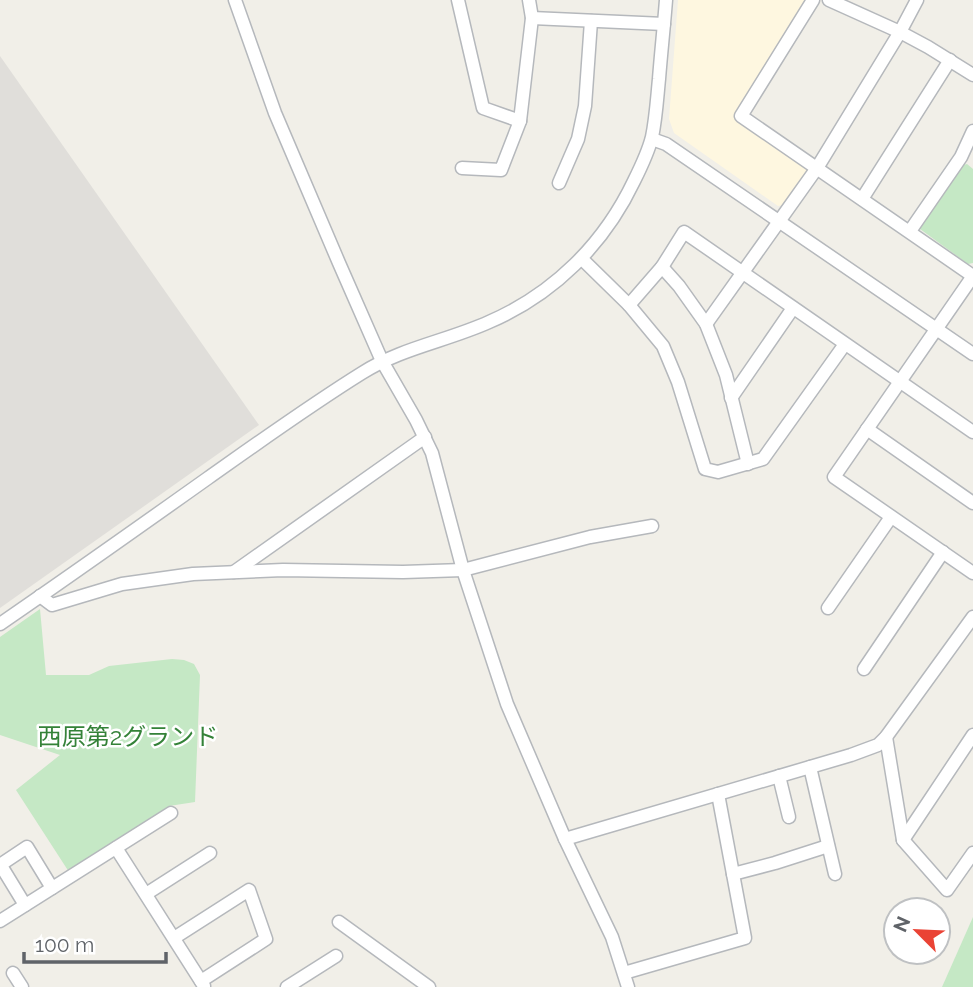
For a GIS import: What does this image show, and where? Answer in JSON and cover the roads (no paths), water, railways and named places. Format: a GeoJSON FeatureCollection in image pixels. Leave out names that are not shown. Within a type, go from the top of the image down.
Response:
{"type":"FeatureCollection","features":[{"type":"Feature","properties":{"kind":"street"},"geometry":{"type":"LineString","coordinates":[[235,0],[284,134],[382,361],[432,453],[463,570],[507,704],[565,839],[612,937],[628,987]]}},
{"type":"Feature","properties":{"kind":"street"},"geometry":{"type":"LineString","coordinates":[[458,0],[483,108],[520,121]]}},
{"type":"Feature","properties":{"kind":"street"},"geometry":{"type":"LineString","coordinates":[[462,167],[500,170],[520,121],[532,18],[529,0]]}},
{"type":"Feature","properties":{"kind":"street"},"geometry":{"type":"LineString","coordinates":[[0,624],[273,432],[382,361],[489,323],[526,304],[582,259],[607,230],[631,187],[652,139],[666,0]]}},
{"type":"Feature","properties":{"kind":"street"},"geometry":{"type":"LineString","coordinates":[[813,0],[741,116],[973,276],[834,477],[973,573]]}},
{"type":"Feature","properties":{"kind":"street"},"geometry":{"type":"LineString","coordinates":[[829,0],[900,33],[973,75]]}},
{"type":"Feature","properties":{"kind":"street"},"geometry":{"type":"LineString","coordinates":[[706,324],[817,168],[900,33],[916,0]]}},
{"type":"Feature","properties":{"kind":"street"},"geometry":{"type":"LineString","coordinates":[[532,18],[664,24]]}},
{"type":"Feature","properties":{"kind":"street"},"geometry":{"type":"LineString","coordinates":[[559,183],[578,139],[585,106],[591,21]]}},
{"type":"Feature","properties":{"kind":"street"},"geometry":{"type":"LineString","coordinates":[[862,199],[950,60]]}},
{"type":"Feature","properties":{"kind":"street"},"geometry":{"type":"LineString","coordinates":[[910,231],[961,157],[973,131]]}},
{"type":"Feature","properties":{"kind":"street"},"geometry":{"type":"LineString","coordinates":[[652,139],[666,144],[780,220],[973,354]]}},
{"type":"Feature","properties":{"kind":"street"},"geometry":{"type":"LineString","coordinates":[[961,157],[973,166]]}},
{"type":"Feature","properties":{"kind":"street"},"geometry":{"type":"LineString","coordinates":[[629,305],[662,267],[684,232],[973,432]]}},
{"type":"Feature","properties":{"kind":"street"},"geometry":{"type":"LineString","coordinates":[[582,259],[629,305],[663,346],[678,382],[705,469],[718,472],[764,459],[845,344]]}},
{"type":"Feature","properties":{"kind":"street"},"geometry":{"type":"LineString","coordinates":[[662,267],[680,286],[706,324],[726,375],[748,464]]}},
{"type":"Feature","properties":{"kind":"street"},"geometry":{"type":"LineString","coordinates":[[732,398],[793,308]]}},
{"type":"Feature","properties":{"kind":"street"},"geometry":{"type":"LineString","coordinates":[[867,429],[973,503]]}},
{"type":"Feature","properties":{"kind":"street"},"geometry":{"type":"LineString","coordinates":[[234,572],[425,437]]}},
{"type":"Feature","properties":{"kind":"street"},"geometry":{"type":"LineString","coordinates":[[828,608],[891,517]]}},
{"type":"Feature","properties":{"kind":"street"},"geometry":{"type":"LineString","coordinates":[[40,596],[52,605],[122,584],[234,572],[463,570],[590,537],[652,526]]}},
{"type":"Feature","properties":{"kind":"street"},"geometry":{"type":"LineString","coordinates":[[864,669],[943,552]]}},
{"type":"Feature","properties":{"kind":"street"},"geometry":{"type":"LineString","coordinates":[[565,839],[878,745],[973,617]]}},
{"type":"Feature","properties":{"kind":"street"},"geometry":{"type":"LineString","coordinates":[[902,840],[973,735]]}},
{"type":"Feature","properties":{"kind":"street"},"geometry":{"type":"LineString","coordinates":[[886,737],[902,840],[947,890],[973,853]]}},
{"type":"Feature","properties":{"kind":"street"},"geometry":{"type":"LineString","coordinates":[[810,767],[835,874]]}},
{"type":"Feature","properties":{"kind":"street"},"geometry":{"type":"LineString","coordinates":[[779,776],[789,817]]}},
{"type":"Feature","properties":{"kind":"street"},"geometry":{"type":"LineString","coordinates":[[624,973],[745,938],[718,794]]}},
{"type":"Feature","properties":{"kind":"street"},"geometry":{"type":"LineString","coordinates":[[0,921],[171,813]]}},
{"type":"Feature","properties":{"kind":"street"},"geometry":{"type":"LineString","coordinates":[[733,874],[828,846]]}},
{"type":"Feature","properties":{"kind":"street"},"geometry":{"type":"LineString","coordinates":[[25,905],[0,864],[27,848],[52,888]]}},
{"type":"Feature","properties":{"kind":"street"},"geometry":{"type":"LineString","coordinates":[[116,848],[203,984],[266,939],[249,890],[174,938]]}},
{"type":"Feature","properties":{"kind":"street"},"geometry":{"type":"LineString","coordinates":[[146,894],[210,853]]}},
{"type":"Feature","properties":{"kind":"street"},"geometry":{"type":"LineString","coordinates":[[339,922],[429,987]]}},
{"type":"Feature","properties":{"kind":"street"},"geometry":{"type":"LineString","coordinates":[[287,987],[336,956]]}},
{"type":"Feature","properties":{"kind":"street"},"geometry":{"type":"LineString","coordinates":[[13,973],[22,987]]}},
{"type":"Feature","properties":{"kind":"park label","name":"西原第2グランド"},"geometry":{"type":"Point","coordinates":[128,736]}}]}
